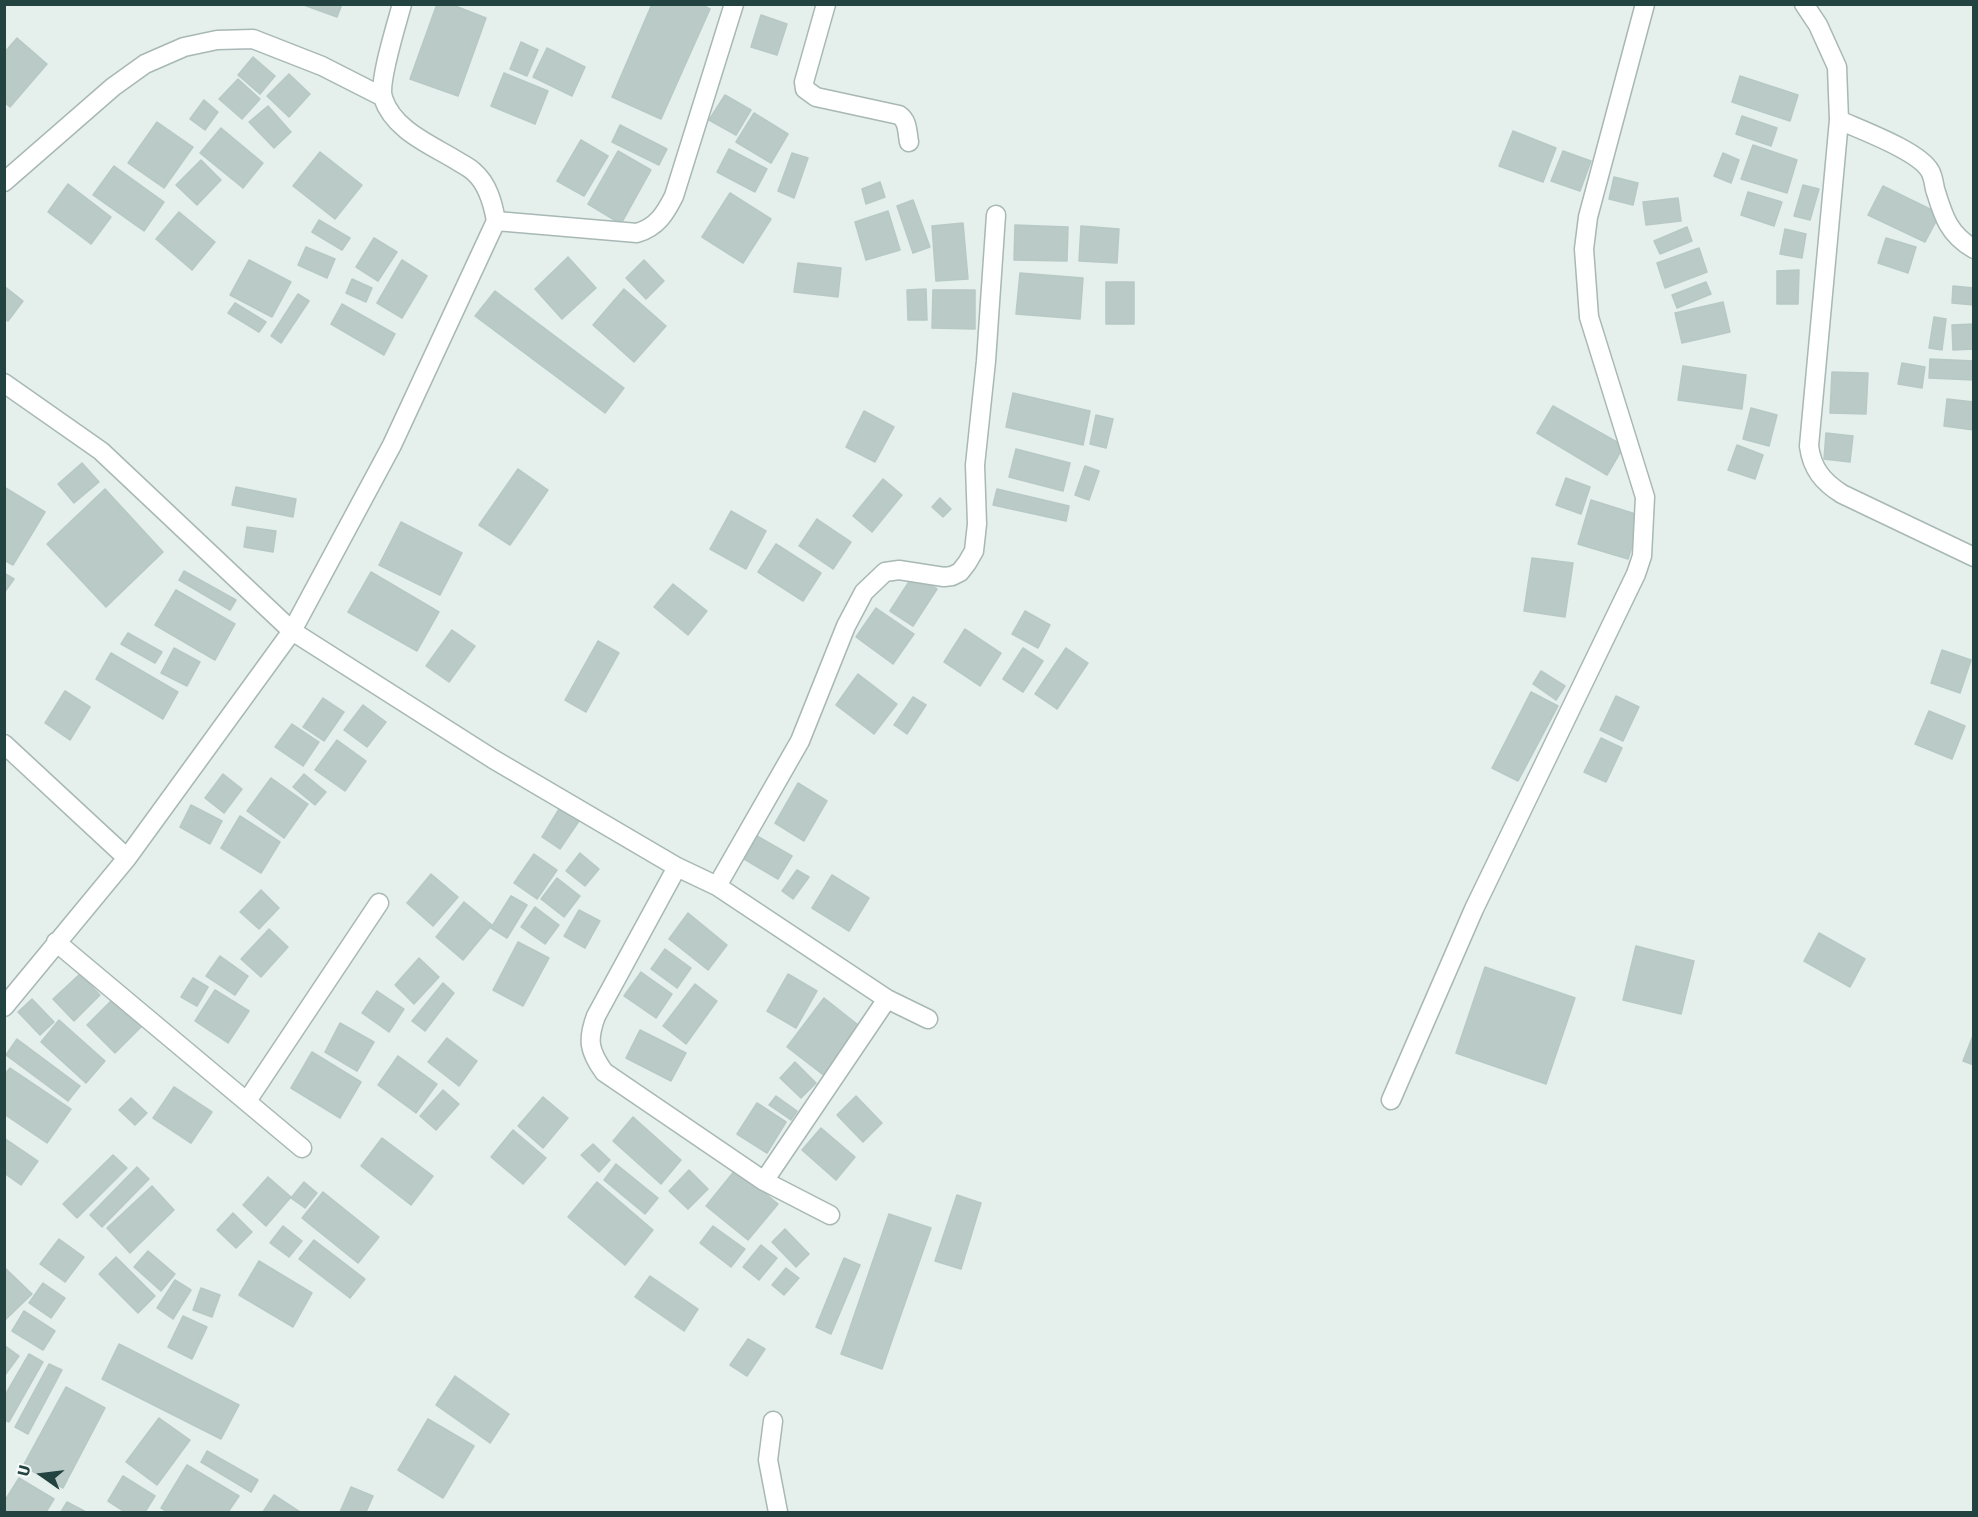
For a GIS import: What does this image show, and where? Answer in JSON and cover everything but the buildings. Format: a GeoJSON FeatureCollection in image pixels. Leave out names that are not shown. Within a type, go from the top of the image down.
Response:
{"type":"FeatureCollection","features":[{"type":"Feature","properties":{"kind":"street"},"geometry":{"type":"LineString","coordinates":[[4,1007],[127,858],[292,632],[392,445],[496,221],[488,193],[475,172],[396,122],[383,97],[384,76],[402,4]]}},
{"type":"Feature","properties":{"kind":"street"},"geometry":{"type":"LineString","coordinates":[[496,221],[637,233],[657,224],[674,196],[734,4]]}},
{"type":"Feature","properties":{"kind":"street"},"geometry":{"type":"LineString","coordinates":[[826,4],[804,82],[805,89],[816,97],[899,115],[907,124],[909,142]]}},
{"type":"Feature","properties":{"kind":"street"},"geometry":{"type":"LineString","coordinates":[[1390,1100],[1474,909],[1583,686],[1636,574],[1642,556],[1644,497],[1589,316],[1584,249],[1588,217],[1646,4]]}},
{"type":"Feature","properties":{"kind":"street"},"geometry":{"type":"LineString","coordinates":[[1804,4],[1818,25],[1837,67],[1839,120],[1809,446],[1811,460],[1817,473],[1828,485],[1842,494],[1974,557]]}},
{"type":"Feature","properties":{"kind":"street"},"geometry":{"type":"LineString","coordinates":[[4,182],[113,87],[145,64],[184,47],[217,40],[253,39],[322,66],[383,97]]}},
{"type":"Feature","properties":{"kind":"street"},"geometry":{"type":"LineString","coordinates":[[1839,120],[1896,145],[1918,158],[1930,171],[1949,228],[1966,245],[1974,249]]}},
{"type":"Feature","properties":{"kind":"street"},"geometry":{"type":"LineString","coordinates":[[717,886],[800,741],[846,626],[864,592],[885,572],[899,570],[944,577],[952,576],[960,572],[968,563],[974,551],[975,465],[986,361],[996,215]]}},
{"type":"Feature","properties":{"kind":"street"},"geometry":{"type":"LineString","coordinates":[[4,383],[101,451],[292,632],[493,759],[677,867],[717,886],[887,999],[928,1019]]}},
{"type":"Feature","properties":{"kind":"street"},"geometry":{"type":"LineString","coordinates":[[4,744],[127,858]]}},
{"type":"Feature","properties":{"kind":"street"},"geometry":{"type":"LineString","coordinates":[[677,867],[596,1016],[590,1031],[590,1045],[594,1058],[604,1072],[764,1181],[830,1215]]}},
{"type":"Feature","properties":{"kind":"street"},"geometry":{"type":"LineString","coordinates":[[247,1101],[379,903]]}},
{"type":"Feature","properties":{"kind":"street"},"geometry":{"type":"LineString","coordinates":[[56,942],[302,1148]]}},
{"type":"Feature","properties":{"kind":"street"},"geometry":{"type":"LineString","coordinates":[[764,1181],[887,999]]}},
{"type":"Feature","properties":{"kind":"street"},"geometry":{"type":"LineString","coordinates":[[773,1421],[768,1460],[778,1512]]}}]}
